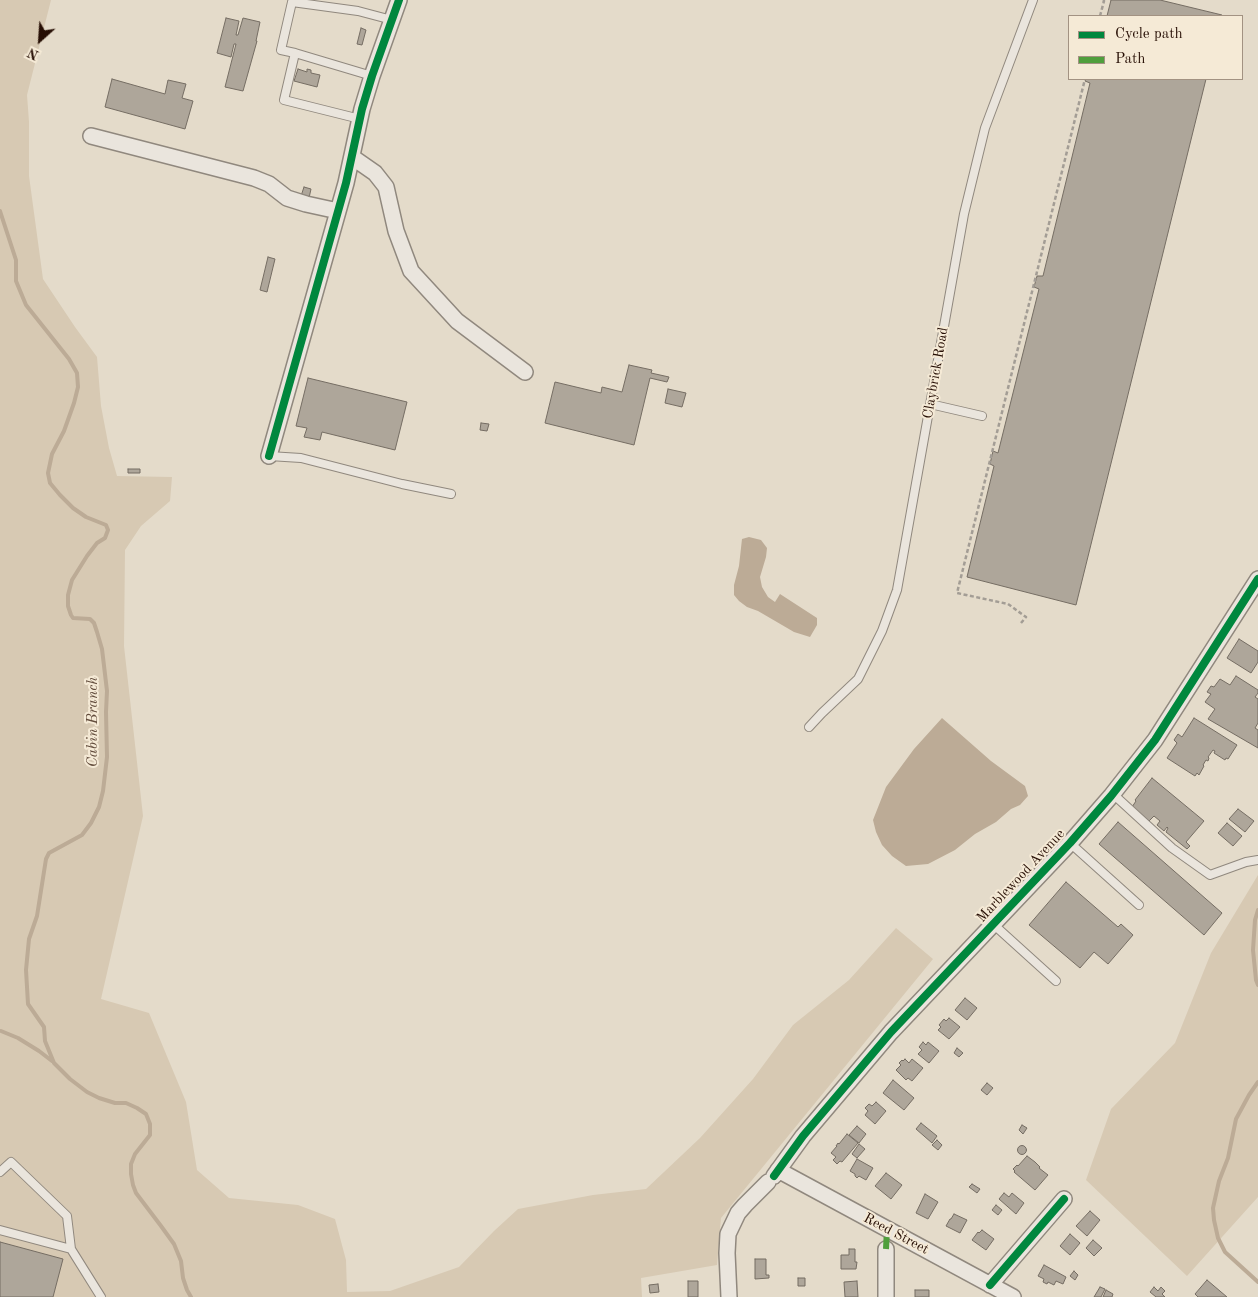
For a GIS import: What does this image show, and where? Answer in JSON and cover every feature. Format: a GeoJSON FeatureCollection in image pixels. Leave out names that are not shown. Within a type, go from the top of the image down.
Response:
{"type":"FeatureCollection","features":[{"type":"Feature","properties":{"kind":"street"},"geometry":{"type":"LineString","coordinates":[[269,456],[338,211],[372,76],[399,0]]}},
{"type":"Feature","properties":{"kind":"street"},"geometry":{"type":"LineString","coordinates":[[91,136],[254,178],[269,184],[288,198],[338,211]]}},
{"type":"Feature","properties":{"kind":"street"},"geometry":{"type":"LineString","coordinates":[[352,157],[375,173],[386,187],[396,231],[411,271],[457,321],[525,372]]}},
{"type":"Feature","properties":{"kind":"street","name":"Marblewood Avenue"},"geometry":{"type":"LineString","coordinates":[[729,1297],[728,1234],[738,1213],[773,1176],[803,1136],[891,1032],[1070,843],[1113,794],[1154,740],[1258,579]]}},
{"type":"Feature","properties":{"kind":"street","name":"Reed Street"},"geometry":{"type":"LineString","coordinates":[[773,1176],[1013,1297]]}},
{"type":"Feature","properties":{"kind":"street"},"geometry":{"type":"LineString","coordinates":[[990,1285],[1064,1199]]}},
{"type":"Feature","properties":{"kind":"street"},"geometry":{"type":"LineString","coordinates":[[886,1249],[886,1297]]}},
{"type":"Feature","properties":{"kind":"lane","name":"Claybrick Road"},"geometry":{"type":"LineString","coordinates":[[809,727],[858,679],[882,632],[897,590],[964,214],[985,128],[1033,0]]}},
{"type":"Feature","properties":{"kind":"lane"},"geometry":{"type":"LineString","coordinates":[[372,76],[281,50],[292,2],[358,11],[392,20]]}},
{"type":"Feature","properties":{"kind":"lane"},"geometry":{"type":"LineString","coordinates":[[295,53],[284,100],[360,119]]}},
{"type":"Feature","properties":{"kind":"lane"},"geometry":{"type":"LineString","coordinates":[[930,404],[982,416]]}},
{"type":"Feature","properties":{"kind":"lane"},"geometry":{"type":"LineString","coordinates":[[269,456],[301,458],[402,484],[451,494]]}},
{"type":"Feature","properties":{"kind":"lane"},"geometry":{"type":"LineString","coordinates":[[1113,794],[1172,848],[1210,875],[1246,862],[1258,860]]}},
{"type":"Feature","properties":{"kind":"lane"},"geometry":{"type":"LineString","coordinates":[[1070,843],[1139,906]]}},
{"type":"Feature","properties":{"kind":"lane"},"geometry":{"type":"LineString","coordinates":[[993,924],[1056,981]]}},
{"type":"Feature","properties":{"kind":"lane"},"geometry":{"type":"LineString","coordinates":[[0,1172],[11,1162],[67,1216],[71,1248],[101,1297]]}},
{"type":"Feature","properties":{"kind":"lane"},"geometry":{"type":"LineString","coordinates":[[0,1230],[71,1248]]}},
{"type":"Feature","properties":{"kind":"path"},"geometry":{"type":"LineString","coordinates":[[1100,15],[1104,1],[1102,0]]}},
{"type":"Feature","properties":{"kind":"path"},"geometry":{"type":"LineString","coordinates":[[1021,623],[1026,616],[1008,604],[957,592],[1085,80]]}},
{"type":"Feature","properties":{"kind":"shaded area"},"geometry":{"type":"Polygon","coordinates":[[[0,0],[51,0],[27,95],[29,176],[43,279],[97,357],[101,406],[109,448],[117,476],[172,477],[170,501],[141,526],[125,550],[124,646],[143,816],[101,999],[149,1013],[186,1102],[197,1170],[229,1198],[298,1205],[335,1219],[346,1260],[347,1292],[390,1291],[459,1267],[518,1209],[593,1195],[646,1189],[700,1138],[753,1079],[793,1025],[849,980],[896,928],[933,959],[721,1218],[717,1265],[641,1278],[642,1297],[0,1297],[0,0]]]}},
{"type":"Feature","properties":{"kind":"shaded area"},"geometry":{"type":"Polygon","coordinates":[[[749,537],[761,540],[767,548],[760,577],[762,587],[768,597],[775,602],[780,594],[817,618],[817,625],[810,637],[794,632],[758,611],[747,607],[734,595],[742,539],[749,537]]]}},
{"type":"Feature","properties":{"kind":"shaded area"},"geometry":{"type":"Polygon","coordinates":[[[942,718],[991,761],[1025,786],[1028,796],[1020,805],[1011,809],[996,822],[975,834],[955,850],[928,864],[906,866],[892,856],[882,845],[873,820],[886,787],[914,749],[942,718]]]}},
{"type":"Feature","properties":{"kind":"shaded area"},"geometry":{"type":"Polygon","coordinates":[[[1258,875],[1258,1197],[1187,1276],[1086,1180],[1111,1109],[1175,1043],[1211,953],[1258,875]]]}},
{"type":"Feature","properties":{"kind":"building"},"geometry":{"type":"Polygon","coordinates":[[[1111,0],[1160,0],[1222,15],[1107,15],[1111,0]]]}},
{"type":"Feature","properties":{"kind":"building"},"geometry":{"type":"Polygon","coordinates":[[[226,18],[239,21],[236,35],[238,35],[243,18],[260,22],[257,41],[243,91],[225,87],[236,44],[234,44],[231,57],[217,53],[226,18]]]}},
{"type":"Feature","properties":{"kind":"building"},"geometry":{"type":"Polygon","coordinates":[[[361,28],[366,30],[362,45],[357,44],[361,28]]]}},
{"type":"Feature","properties":{"kind":"building"},"geometry":{"type":"Polygon","coordinates":[[[298,69],[307,72],[307,69],[311,70],[311,73],[320,75],[317,87],[294,81],[298,69]]]}},
{"type":"Feature","properties":{"kind":"building"},"geometry":{"type":"Polygon","coordinates":[[[112,79],[165,94],[168,80],[186,84],[182,98],[193,101],[185,129],[105,107],[112,79]]]}},
{"type":"Feature","properties":{"kind":"building"},"geometry":{"type":"Polygon","coordinates":[[[1206,80],[1076,605],[967,577],[994,466],[990,464],[993,451],[998,453],[1039,289],[1034,287],[1037,276],[1043,276],[1090,83],[1085,81],[1206,80]]]}},
{"type":"Feature","properties":{"kind":"building"},"geometry":{"type":"Polygon","coordinates":[[[304,187],[311,189],[309,198],[301,196],[304,187]]]}},
{"type":"Feature","properties":{"kind":"building"},"geometry":{"type":"Polygon","coordinates":[[[268,257],[275,259],[267,292],[260,290],[268,257]]]}},
{"type":"Feature","properties":{"kind":"building"},"geometry":{"type":"Polygon","coordinates":[[[629,365],[652,370],[651,373],[669,377],[667,382],[650,378],[634,445],[545,423],[555,382],[601,393],[602,387],[622,392],[629,365]]]}},
{"type":"Feature","properties":{"kind":"building"},"geometry":{"type":"Polygon","coordinates":[[[308,378],[407,402],[395,450],[322,432],[320,440],[304,437],[307,428],[296,426],[308,378]]]}},
{"type":"Feature","properties":{"kind":"building"},"geometry":{"type":"Polygon","coordinates":[[[668,389],[686,393],[682,407],[665,403],[668,389]]]}},
{"type":"Feature","properties":{"kind":"building"},"geometry":{"type":"Polygon","coordinates":[[[481,423],[489,424],[487,431],[480,430],[481,423]]]}},
{"type":"Feature","properties":{"kind":"building"},"geometry":{"type":"Polygon","coordinates":[[[128,469],[140,469],[140,473],[128,473],[128,469]]]}},
{"type":"Feature","properties":{"kind":"building"},"geometry":{"type":"Polygon","coordinates":[[[1239,639],[1258,651],[1258,662],[1251,673],[1227,658],[1239,639]]]}},
{"type":"Feature","properties":{"kind":"building"},"geometry":{"type":"Polygon","coordinates":[[[1236,676],[1258,690],[1255,697],[1258,699],[1258,723],[1255,728],[1258,730],[1258,748],[1208,719],[1215,709],[1205,702],[1211,694],[1207,692],[1220,679],[1230,685],[1236,676]]]}},
{"type":"Feature","properties":{"kind":"building"},"geometry":{"type":"Polygon","coordinates":[[[1194,718],[1237,745],[1228,759],[1226,758],[1225,760],[1214,753],[1215,751],[1213,750],[1199,775],[1197,773],[1195,776],[1167,758],[1177,743],[1174,740],[1178,734],[1182,737],[1194,718]]]}},
{"type":"Feature","properties":{"kind":"building"},"geometry":{"type":"Polygon","coordinates":[[[1152,778],[1204,821],[1186,842],[1190,846],[1187,849],[1166,832],[1167,827],[1164,831],[1157,825],[1160,821],[1154,816],[1149,821],[1132,807],[1135,800],[1152,778]]]}},
{"type":"Feature","properties":{"kind":"building"},"geometry":{"type":"Polygon","coordinates":[[[1238,809],[1254,821],[1245,832],[1229,819],[1238,809]]]}},
{"type":"Feature","properties":{"kind":"building"},"geometry":{"type":"Polygon","coordinates":[[[1118,822],[1222,913],[1204,935],[1099,844],[1118,822]]]}},
{"type":"Feature","properties":{"kind":"building"},"geometry":{"type":"Polygon","coordinates":[[[1227,823],[1242,836],[1233,846],[1218,833],[1227,823]]]}},
{"type":"Feature","properties":{"kind":"building"},"geometry":{"type":"Polygon","coordinates":[[[1066,882],[1118,927],[1121,924],[1133,935],[1108,964],[1094,952],[1080,968],[1029,925],[1066,882]]]}},
{"type":"Feature","properties":{"kind":"building"},"geometry":{"type":"Polygon","coordinates":[[[965,998],[977,1008],[967,1020],[955,1010],[965,998]]]}},
{"type":"Feature","properties":{"kind":"building"},"geometry":{"type":"Polygon","coordinates":[[[949,1018],[960,1027],[949,1039],[938,1030],[941,1027],[939,1025],[944,1019],[946,1021],[949,1018]]]}},
{"type":"Feature","properties":{"kind":"building"},"geometry":{"type":"Polygon","coordinates":[[[923,1042],[926,1045],[928,1042],[939,1051],[929,1063],[918,1054],[922,1050],[919,1047],[923,1042]]]}},
{"type":"Feature","properties":{"kind":"building"},"geometry":{"type":"Polygon","coordinates":[[[957,1048],[963,1053],[959,1057],[954,1053],[957,1048]]]}},
{"type":"Feature","properties":{"kind":"building"},"geometry":{"type":"Polygon","coordinates":[[[905,1059],[909,1063],[912,1059],[923,1068],[912,1081],[908,1078],[906,1080],[896,1070],[901,1065],[899,1063],[905,1059]]]}},
{"type":"Feature","properties":{"kind":"building"},"geometry":{"type":"Polygon","coordinates":[[[893,1080],[914,1098],[904,1110],[883,1093],[893,1080]]]}},
{"type":"Feature","properties":{"kind":"building"},"geometry":{"type":"Polygon","coordinates":[[[987,1083],[993,1088],[987,1095],[981,1090],[987,1083]]]}},
{"type":"Feature","properties":{"kind":"building"},"geometry":{"type":"Polygon","coordinates":[[[876,1102],[886,1111],[875,1124],[865,1115],[868,1111],[865,1108],[869,1104],[872,1106],[876,1102]]]}},
{"type":"Feature","properties":{"kind":"building"},"geometry":{"type":"Polygon","coordinates":[[[921,1123],[937,1136],[932,1143],[916,1129],[921,1123]]]}},
{"type":"Feature","properties":{"kind":"building"},"geometry":{"type":"Polygon","coordinates":[[[1022,1125],[1027,1128],[1023,1134],[1019,1130],[1022,1125]]]}},
{"type":"Feature","properties":{"kind":"building"},"geometry":{"type":"Polygon","coordinates":[[[857,1126],[866,1134],[859,1143],[849,1135],[857,1126]]]}},
{"type":"Feature","properties":{"kind":"building"},"geometry":{"type":"Polygon","coordinates":[[[847,1134],[858,1143],[842,1162],[840,1161],[837,1164],[833,1160],[836,1157],[831,1153],[847,1134]]]}},
{"type":"Feature","properties":{"kind":"building"},"geometry":{"type":"Polygon","coordinates":[[[937,1140],[942,1145],[938,1150],[932,1145],[937,1140]]]}},
{"type":"Feature","properties":{"kind":"building"},"geometry":{"type":"Polygon","coordinates":[[[859,1144],[865,1149],[857,1158],[852,1154],[859,1144]]]}},
{"type":"Feature","properties":{"kind":"building"},"geometry":{"type":"Polygon","coordinates":[[[1022,1145],[1027,1150],[1022,1155],[1017,1150],[1022,1145]]]}},
{"type":"Feature","properties":{"kind":"building"},"geometry":{"type":"Polygon","coordinates":[[[1027,1156],[1048,1175],[1035,1190],[1013,1169],[1027,1156]]]}},
{"type":"Feature","properties":{"kind":"building"},"geometry":{"type":"Polygon","coordinates":[[[857,1159],[873,1168],[866,1180],[859,1176],[857,1178],[850,1171],[857,1159]]]}},
{"type":"Feature","properties":{"kind":"building"},"geometry":{"type":"Polygon","coordinates":[[[886,1173],[902,1185],[891,1199],[875,1186],[886,1173]]]}},
{"type":"Feature","properties":{"kind":"building"},"geometry":{"type":"Polygon","coordinates":[[[972,1184],[980,1189],[977,1193],[969,1187],[972,1184]]]}},
{"type":"Feature","properties":{"kind":"building"},"geometry":{"type":"Polygon","coordinates":[[[1004,1193],[1009,1197],[1012,1193],[1024,1203],[1016,1214],[999,1199],[1004,1193]]]}},
{"type":"Feature","properties":{"kind":"building"},"geometry":{"type":"Polygon","coordinates":[[[925,1194],[938,1202],[928,1219],[916,1213],[925,1194]]]}},
{"type":"Feature","properties":{"kind":"building"},"geometry":{"type":"Polygon","coordinates":[[[996,1205],[1002,1210],[998,1215],[992,1210],[996,1205]]]}},
{"type":"Feature","properties":{"kind":"building"},"geometry":{"type":"Polygon","coordinates":[[[1090,1211],[1100,1220],[1087,1236],[1076,1226],[1090,1211]]]}},
{"type":"Feature","properties":{"kind":"building"},"geometry":{"type":"Polygon","coordinates":[[[954,1214],[967,1220],[960,1233],[946,1226],[954,1214]]]}},
{"type":"Feature","properties":{"kind":"building"},"geometry":{"type":"Polygon","coordinates":[[[982,1230],[994,1239],[986,1250],[972,1240],[982,1230]]]}},
{"type":"Feature","properties":{"kind":"building"},"geometry":{"type":"Polygon","coordinates":[[[1070,1234],[1080,1243],[1070,1255],[1060,1246],[1070,1234]]]}},
{"type":"Feature","properties":{"kind":"building"},"geometry":{"type":"Polygon","coordinates":[[[1093,1240],[1102,1248],[1094,1256],[1086,1248],[1093,1240]]]}},
{"type":"Feature","properties":{"kind":"building"},"geometry":{"type":"Polygon","coordinates":[[[0,1242],[63,1259],[53,1297],[0,1297],[0,1242]]]}},
{"type":"Feature","properties":{"kind":"building"},"geometry":{"type":"Polygon","coordinates":[[[849,1249],[855,1249],[856,1269],[841,1269],[841,1255],[849,1255],[849,1249]]]}},
{"type":"Feature","properties":{"kind":"building"},"geometry":{"type":"Polygon","coordinates":[[[755,1259],[766,1259],[766,1275],[769,1275],[769,1278],[755,1279],[755,1259]]]}},
{"type":"Feature","properties":{"kind":"building"},"geometry":{"type":"Polygon","coordinates":[[[1044,1265],[1066,1277],[1063,1284],[1056,1281],[1054,1285],[1043,1282],[1044,1279],[1038,1276],[1044,1265]]]}},
{"type":"Feature","properties":{"kind":"building"},"geometry":{"type":"Polygon","coordinates":[[[1074,1271],[1078,1275],[1075,1280],[1070,1276],[1074,1271]]]}},
{"type":"Feature","properties":{"kind":"building"},"geometry":{"type":"Polygon","coordinates":[[[798,1278],[805,1278],[805,1286],[798,1286],[798,1278]]]}},
{"type":"Feature","properties":{"kind":"building"},"geometry":{"type":"Polygon","coordinates":[[[1207,1280],[1227,1297],[1198,1297],[1195,1294],[1207,1280]]]}},
{"type":"Feature","properties":{"kind":"building"},"geometry":{"type":"Polygon","coordinates":[[[688,1281],[698,1281],[698,1297],[688,1297],[688,1281]]]}},
{"type":"Feature","properties":{"kind":"building"},"geometry":{"type":"Polygon","coordinates":[[[857,1281],[858,1297],[845,1297],[844,1282],[857,1281]]]}},
{"type":"Feature","properties":{"kind":"building"},"geometry":{"type":"Polygon","coordinates":[[[658,1284],[659,1292],[650,1293],[649,1285],[658,1284]]]}},
{"type":"Feature","properties":{"kind":"building"},"geometry":{"type":"Polygon","coordinates":[[[1100,1287],[1105,1289],[1101,1297],[1094,1297],[1100,1287]]]}},
{"type":"Feature","properties":{"kind":"building"},"geometry":{"type":"Polygon","coordinates":[[[1154,1287],[1158,1291],[1161,1287],[1165,1291],[1162,1294],[1165,1297],[1156,1297],[1150,1292],[1154,1287]]]}},
{"type":"Feature","properties":{"kind":"building"},"geometry":{"type":"Polygon","coordinates":[[[915,1290],[929,1290],[929,1297],[915,1297],[915,1290]]]}},
{"type":"Feature","properties":{"kind":"building"},"geometry":{"type":"Polygon","coordinates":[[[1106,1290],[1113,1294],[1112,1297],[1103,1297],[1106,1290]]]}},
{"type":"Feature","properties":{"kind":"waterway","name":"Cabin Branch"},"geometry":{"type":"LineString","coordinates":[[0,211],[16,260],[16,281],[26,305],[69,359],[77,373],[78,387],[74,403],[64,431],[52,454],[48,473],[50,483],[73,508],[86,517],[106,525],[108,530],[105,538],[97,543],[72,580],[68,595],[68,606],[71,615],[73,618],[90,619],[94,623],[102,649],[107,691],[107,757],[103,791],[99,807],[82,835],[49,853],[46,859],[37,916],[29,939],[26,970],[28,1004],[44,1027],[45,1041],[54,1063],[70,1079],[87,1092],[99,1098],[115,1103],[126,1103],[146,1114],[150,1124],[150,1135],[135,1154],[131,1164],[133,1185],[136,1193],[174,1244],[181,1261],[183,1278],[191,1297]]}},
{"type":"Feature","properties":{"kind":"waterway"},"geometry":{"type":"LineString","coordinates":[[1258,910],[1255,920],[1253,950],[1258,985]]}},
{"type":"Feature","properties":{"kind":"waterway"},"geometry":{"type":"LineString","coordinates":[[1,1031],[18,1038],[52,1061]]}},
{"type":"Feature","properties":{"kind":"waterway"},"geometry":{"type":"LineString","coordinates":[[1258,1082],[1236,1119],[1228,1158],[1219,1181],[1213,1208],[1218,1238],[1225,1252],[1258,1282]]}},
{"type":"Feature","properties":{"kind":"marked path"},"geometry":{"type":"LineString","coordinates":[[886,1249],[887,1229]]}},
{"type":"Feature","properties":{"kind":"cycle path"},"geometry":{"type":"LineString","coordinates":[[269,456],[346,183],[362,109],[399,0]]}},
{"type":"Feature","properties":{"kind":"cycle path"},"geometry":{"type":"LineString","coordinates":[[774,1176],[803,1136],[891,1032],[1070,843],[1111,796],[1155,740],[1258,579]]}},
{"type":"Feature","properties":{"kind":"cycle path"},"geometry":{"type":"LineString","coordinates":[[990,1285],[1064,1199]]}}]}
